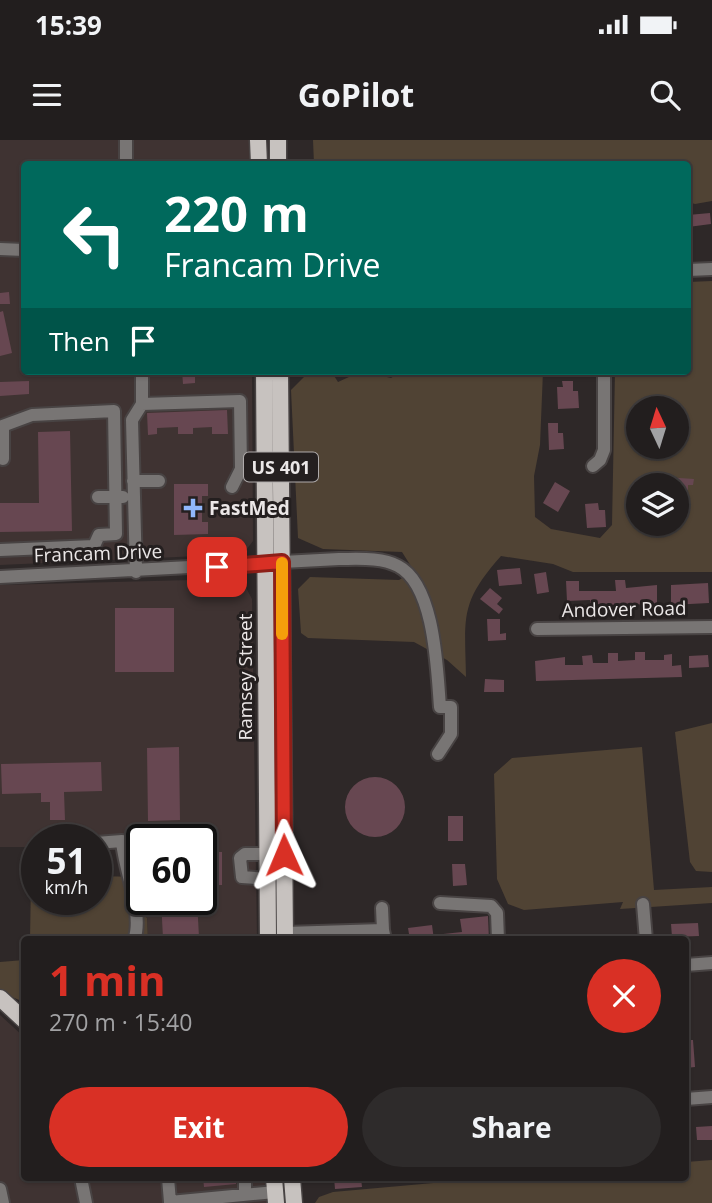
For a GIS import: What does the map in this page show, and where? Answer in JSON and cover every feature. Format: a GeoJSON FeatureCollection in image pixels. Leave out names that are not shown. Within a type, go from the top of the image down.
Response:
{"type":"FeatureCollection","features":[{"type":"Feature","properties":{"kind":"main road"},"geometry":{"type":"LineString","coordinates":[[258,140],[258,161]]}},
{"type":"Feature","properties":{"kind":"main road"},"geometry":{"type":"LineString","coordinates":[[278,140],[278,161]]}},
{"type":"Feature","properties":{"kind":"main road","name":"Ramsey Street"},"geometry":{"type":"LineString","coordinates":[[264,375],[285,936]]}},
{"type":"Feature","properties":{"kind":"main road","name":"Ramsey Street"},"geometry":{"type":"LineString","coordinates":[[268,936],[273,563],[280,375]]}},
{"type":"Feature","properties":{"kind":"main road"},"geometry":{"type":"LineString","coordinates":[[0,998],[21,1017]]}},
{"type":"Feature","properties":{"kind":"main road"},"geometry":{"type":"LineString","coordinates":[[292,1181],[294,1203]]}},
{"type":"Feature","properties":{"kind":"street"},"geometry":{"type":"LineString","coordinates":[[126,140],[126,161]]}},
{"type":"Feature","properties":{"kind":"street"},"geometry":{"type":"LineString","coordinates":[[0,249],[21,250]]}},
{"type":"Feature","properties":{"kind":"street"},"geometry":{"type":"LineString","coordinates":[[691,271],[712,269]]}},
{"type":"Feature","properties":{"kind":"street"},"geometry":{"type":"LineString","coordinates":[[136,572],[132,420],[142,404],[142,375]]}},
{"type":"Feature","properties":{"kind":"street"},"geometry":{"type":"LineString","coordinates":[[593,466],[600,460],[604,450],[604,375]]}},
{"type":"Feature","properties":{"kind":"street"},"geometry":{"type":"LineString","coordinates":[[142,404],[240,401],[241,468],[232,487]]}},
{"type":"Feature","properties":{"kind":"street"},"geometry":{"type":"LineString","coordinates":[[0,550],[93,546],[99,535],[116,534],[114,411],[32,415],[1,427],[4,459]]}},
{"type":"Feature","properties":{"kind":"street"},"geometry":{"type":"LineString","coordinates":[[133,481],[159,481]]}},
{"type":"Feature","properties":{"kind":"street"},"geometry":{"type":"LineString","coordinates":[[98,497],[134,497]]}},
{"type":"Feature","properties":{"kind":"street","name":"Francam Drive"},"geometry":{"type":"LineString","coordinates":[[0,577],[368,560],[397,565],[410,575],[427,611],[440,707],[451,707],[452,734],[438,754]]}},
{"type":"Feature","properties":{"kind":"street","name":"Andover Road"},"geometry":{"type":"LineString","coordinates":[[537,629],[712,627]]}},
{"type":"Feature","properties":{"kind":"street"},"geometry":{"type":"LineString","coordinates":[[112,842],[122,841],[123,862],[134,904],[134,936]]}},
{"type":"Feature","properties":{"kind":"street"},"geometry":{"type":"LineString","coordinates":[[268,854],[245,854],[240,858],[242,877],[268,878]]}},
{"type":"Feature","properties":{"kind":"street"},"geometry":{"type":"LineString","coordinates":[[440,903],[492,906],[497,913],[498,936]]}},
{"type":"Feature","properties":{"kind":"street"},"geometry":{"type":"LineString","coordinates":[[643,904],[646,936]]}},
{"type":"Feature","properties":{"kind":"street"},"geometry":{"type":"LineString","coordinates":[[285,936],[384,935],[382,908]]}},
{"type":"Feature","properties":{"kind":"street"},"geometry":{"type":"LineString","coordinates":[[689,965],[712,963]]}},
{"type":"Feature","properties":{"kind":"street"},"geometry":{"type":"LineString","coordinates":[[689,1099],[712,1097]]}},
{"type":"Feature","properties":{"kind":"street"},"geometry":{"type":"LineString","coordinates":[[82,1181],[86,1203]]}},
{"type":"Feature","properties":{"kind":"street"},"geometry":{"type":"LineString","coordinates":[[168,1181],[170,1202],[275,1191]]}},
{"type":"Feature","properties":{"kind":"street"},"geometry":{"type":"LineString","coordinates":[[245,1181],[246,1195]]}},
{"type":"Feature","properties":{"kind":"street"},"geometry":{"type":"LineString","coordinates":[[0,1189],[2,1203]]}},
{"type":"Feature","properties":{"kind":"shaded area"},"geometry":{"type":"Polygon","coordinates":[[[0,140],[251,140],[251,161],[21,161],[21,375],[252,375],[253,541],[243,554],[0,565],[0,140]]]}},
{"type":"Feature","properties":{"kind":"shaded area"},"geometry":{"type":"Polygon","coordinates":[[[313,140],[712,140],[712,201],[691,203],[691,161],[314,161],[313,140]]]}},
{"type":"Feature","properties":{"kind":"shaded area"},"geometry":{"type":"Polygon","coordinates":[[[712,281],[712,572],[573,572],[553,564],[501,556],[478,586],[467,612],[466,677],[447,660],[414,642],[308,638],[301,633],[298,589],[310,577],[399,580],[414,571],[402,552],[323,549],[298,538],[291,390],[306,375],[334,375],[338,382],[353,375],[391,378],[395,375],[543,375],[540,445],[534,476],[535,517],[551,529],[600,538],[612,525],[615,375],[691,375],[691,282],[712,281]]]}},
{"type":"Feature","properties":{"kind":"shaded area"},"geometry":{"type":"Polygon","coordinates":[[[242,580],[252,599],[257,936],[148,936],[147,918],[144,915],[217,915],[217,824],[126,824],[126,848],[112,848],[112,824],[21,824],[21,847],[0,847],[0,585],[242,580]]]}},
{"type":"Feature","properties":{"kind":"shaded area"},"geometry":{"type":"Polygon","coordinates":[[[712,723],[712,872],[696,871],[690,862],[675,732],[712,723]]]}},
{"type":"Feature","properties":{"kind":"shaded area"},"geometry":{"type":"Polygon","coordinates":[[[642,747],[654,890],[712,887],[712,903],[620,909],[623,902],[524,910],[508,904],[497,879],[494,774],[512,758],[642,747]]]}},
{"type":"Feature","properties":{"kind":"shaded area"},"geometry":{"type":"Polygon","coordinates":[[[112,876],[126,877],[126,915],[144,915],[147,918],[148,936],[30,936],[30,915],[112,915],[112,876]]]}},
{"type":"Feature","properties":{"kind":"shaded area"},"geometry":{"type":"Polygon","coordinates":[[[21,960],[21,1001],[0,992],[0,962],[21,960]]]}},
{"type":"Feature","properties":{"kind":"shaded area"},"geometry":{"type":"Polygon","coordinates":[[[0,1015],[21,1034],[21,1181],[269,1181],[272,1203],[0,1203],[0,1015]]]}},
{"type":"Feature","properties":{"kind":"shaded area"},"geometry":{"type":"Polygon","coordinates":[[[712,1160],[712,1203],[315,1203],[319,1197],[333,1192],[456,1181],[689,1181],[689,1162],[712,1160]]]}},
{"type":"Feature","properties":{"kind":"building"},"geometry":{"type":"Polygon","coordinates":[[[710,213],[711,224],[691,227],[691,215],[710,213]]]}},
{"type":"Feature","properties":{"kind":"building"},"geometry":{"type":"Polygon","coordinates":[[[9,292],[10,304],[0,304],[0,293],[9,292]]]}},
{"type":"Feature","properties":{"kind":"building"},"geometry":{"type":"Polygon","coordinates":[[[3,311],[12,353],[0,356],[0,312],[3,311]]]}},
{"type":"Feature","properties":{"kind":"building"},"geometry":{"type":"Polygon","coordinates":[[[182,375],[195,375],[195,383],[183,384],[182,375]]]}},
{"type":"Feature","properties":{"kind":"building"},"geometry":{"type":"Polygon","coordinates":[[[29,381],[29,394],[0,396],[0,382],[29,381]]]}},
{"type":"Feature","properties":{"kind":"building"},"geometry":{"type":"Polygon","coordinates":[[[562,381],[573,381],[573,391],[578,391],[579,408],[558,409],[557,387],[563,387],[562,381]]]}},
{"type":"Feature","properties":{"kind":"building"},"geometry":{"type":"Polygon","coordinates":[[[227,410],[228,434],[212,434],[212,427],[193,428],[193,434],[178,434],[178,427],[157,428],[157,434],[148,435],[147,413],[227,410]]]}},
{"type":"Feature","properties":{"kind":"building"},"geometry":{"type":"Polygon","coordinates":[[[548,423],[558,423],[558,433],[563,433],[564,449],[549,450],[548,423]]]}},
{"type":"Feature","properties":{"kind":"building"},"geometry":{"type":"Polygon","coordinates":[[[70,431],[72,531],[0,532],[0,503],[39,503],[38,432],[70,431]]]}},
{"type":"Feature","properties":{"kind":"building"},"geometry":{"type":"Polygon","coordinates":[[[555,482],[570,491],[558,512],[543,503],[555,482]]]}},
{"type":"Feature","properties":{"kind":"building"},"geometry":{"type":"Polygon","coordinates":[[[174,484],[208,484],[208,496],[202,496],[202,522],[208,522],[208,534],[174,535],[174,484]]]}},
{"type":"Feature","properties":{"kind":"building"},"geometry":{"type":"Polygon","coordinates":[[[598,503],[599,510],[605,510],[606,527],[587,528],[585,504],[598,503]]]}},
{"type":"Feature","properties":{"kind":"building"},"geometry":{"type":"Polygon","coordinates":[[[520,568],[522,584],[499,586],[497,570],[520,568]]]}},
{"type":"Feature","properties":{"kind":"building"},"geometry":{"type":"Polygon","coordinates":[[[546,572],[549,592],[537,594],[534,574],[546,572]]]}},
{"type":"Feature","properties":{"kind":"building"},"geometry":{"type":"Polygon","coordinates":[[[615,580],[625,580],[626,588],[657,585],[657,604],[616,605],[590,604],[590,600],[567,601],[566,581],[579,581],[579,591],[616,591],[615,580]]]}},
{"type":"Feature","properties":{"kind":"building"},"geometry":{"type":"Polygon","coordinates":[[[708,583],[709,603],[671,605],[671,585],[708,583]]]}},
{"type":"Feature","properties":{"kind":"building"},"geometry":{"type":"Polygon","coordinates":[[[490,588],[502,598],[497,604],[503,609],[499,614],[480,599],[490,588]]]}},
{"type":"Feature","properties":{"kind":"building"},"geometry":{"type":"Polygon","coordinates":[[[115,608],[174,608],[174,672],[115,672],[115,608]]]}},
{"type":"Feature","properties":{"kind":"building"},"geometry":{"type":"Polygon","coordinates":[[[487,619],[500,619],[500,634],[506,633],[506,640],[488,641],[487,619]]]}},
{"type":"Feature","properties":{"kind":"building"},"geometry":{"type":"Polygon","coordinates":[[[635,652],[645,652],[645,660],[664,660],[664,655],[672,654],[672,666],[681,665],[682,677],[536,681],[535,661],[565,657],[565,665],[583,665],[582,656],[592,655],[593,663],[608,663],[608,653],[618,653],[618,661],[635,660],[635,652]]]}},
{"type":"Feature","properties":{"kind":"building"},"geometry":{"type":"Polygon","coordinates":[[[708,655],[709,667],[689,668],[689,656],[708,655]]]}},
{"type":"Feature","properties":{"kind":"building"},"geometry":{"type":"Polygon","coordinates":[[[485,679],[504,680],[504,692],[484,692],[485,679]]]}},
{"type":"Feature","properties":{"kind":"building"},"geometry":{"type":"Polygon","coordinates":[[[179,747],[180,820],[148,821],[147,748],[179,747]]]}},
{"type":"Feature","properties":{"kind":"building"},"geometry":{"type":"Polygon","coordinates":[[[101,762],[102,791],[64,792],[65,820],[50,820],[50,802],[41,802],[41,793],[2,794],[1,764],[101,762]]]}},
{"type":"Feature","properties":{"kind":"building"},"geometry":{"type":"Polygon","coordinates":[[[375,777],[392,782],[400,790],[405,807],[400,824],[392,832],[375,837],[358,832],[350,824],[345,807],[350,790],[358,782],[375,777]]]}},
{"type":"Feature","properties":{"kind":"building"},"geometry":{"type":"Polygon","coordinates":[[[448,816],[463,816],[463,841],[448,841],[448,816]]]}},
{"type":"Feature","properties":{"kind":"building"},"geometry":{"type":"Polygon","coordinates":[[[217,852],[222,852],[222,885],[217,885],[217,852]]]}},
{"type":"Feature","properties":{"kind":"building"},"geometry":{"type":"Polygon","coordinates":[[[452,864],[465,864],[467,885],[453,886],[452,864]]]}},
{"type":"Feature","properties":{"kind":"building"},"geometry":{"type":"Polygon","coordinates":[[[162,915],[198,915],[199,936],[163,936],[162,915]]]}},
{"type":"Feature","properties":{"kind":"building"},"geometry":{"type":"Polygon","coordinates":[[[488,916],[489,936],[434,936],[462,932],[460,919],[488,916]]]}},
{"type":"Feature","properties":{"kind":"building"},"geometry":{"type":"Polygon","coordinates":[[[698,923],[699,936],[672,936],[671,924],[698,923]]]}},
{"type":"Feature","properties":{"kind":"building"},"geometry":{"type":"Polygon","coordinates":[[[432,925],[433,936],[409,936],[408,928],[432,925]]]}},
{"type":"Feature","properties":{"kind":"building"},"geometry":{"type":"Polygon","coordinates":[[[689,1040],[693,1040],[695,1067],[689,1068],[689,1040]]]}},
{"type":"Feature","properties":{"kind":"building"},"geometry":{"type":"Polygon","coordinates":[[[712,1126],[712,1140],[697,1140],[696,1127],[712,1126]]]}},
{"type":"Feature","properties":{"kind":"building"},"geometry":{"type":"Polygon","coordinates":[[[203,1181],[236,1181],[236,1184],[204,1187],[203,1181]]]}},
{"type":"Feature","properties":{"kind":"building"},"geometry":{"type":"Polygon","coordinates":[[[334,1181],[361,1181],[362,1187],[335,1189],[334,1181]]]}},
{"type":"Feature","properties":{"kind":"slow traffic"},"geometry":{"type":"LineString","coordinates":[[282,563],[282,634]]}},
{"type":"Feature","properties":{"kind":"place","name":"FastMed"},"geometry":{"type":"Point","coordinates":[193,508]}},
{"type":"Feature","properties":{"kind":"route"},"geometry":{"type":"LineString","coordinates":[[217,567],[282,562],[284,855]]}}]}
